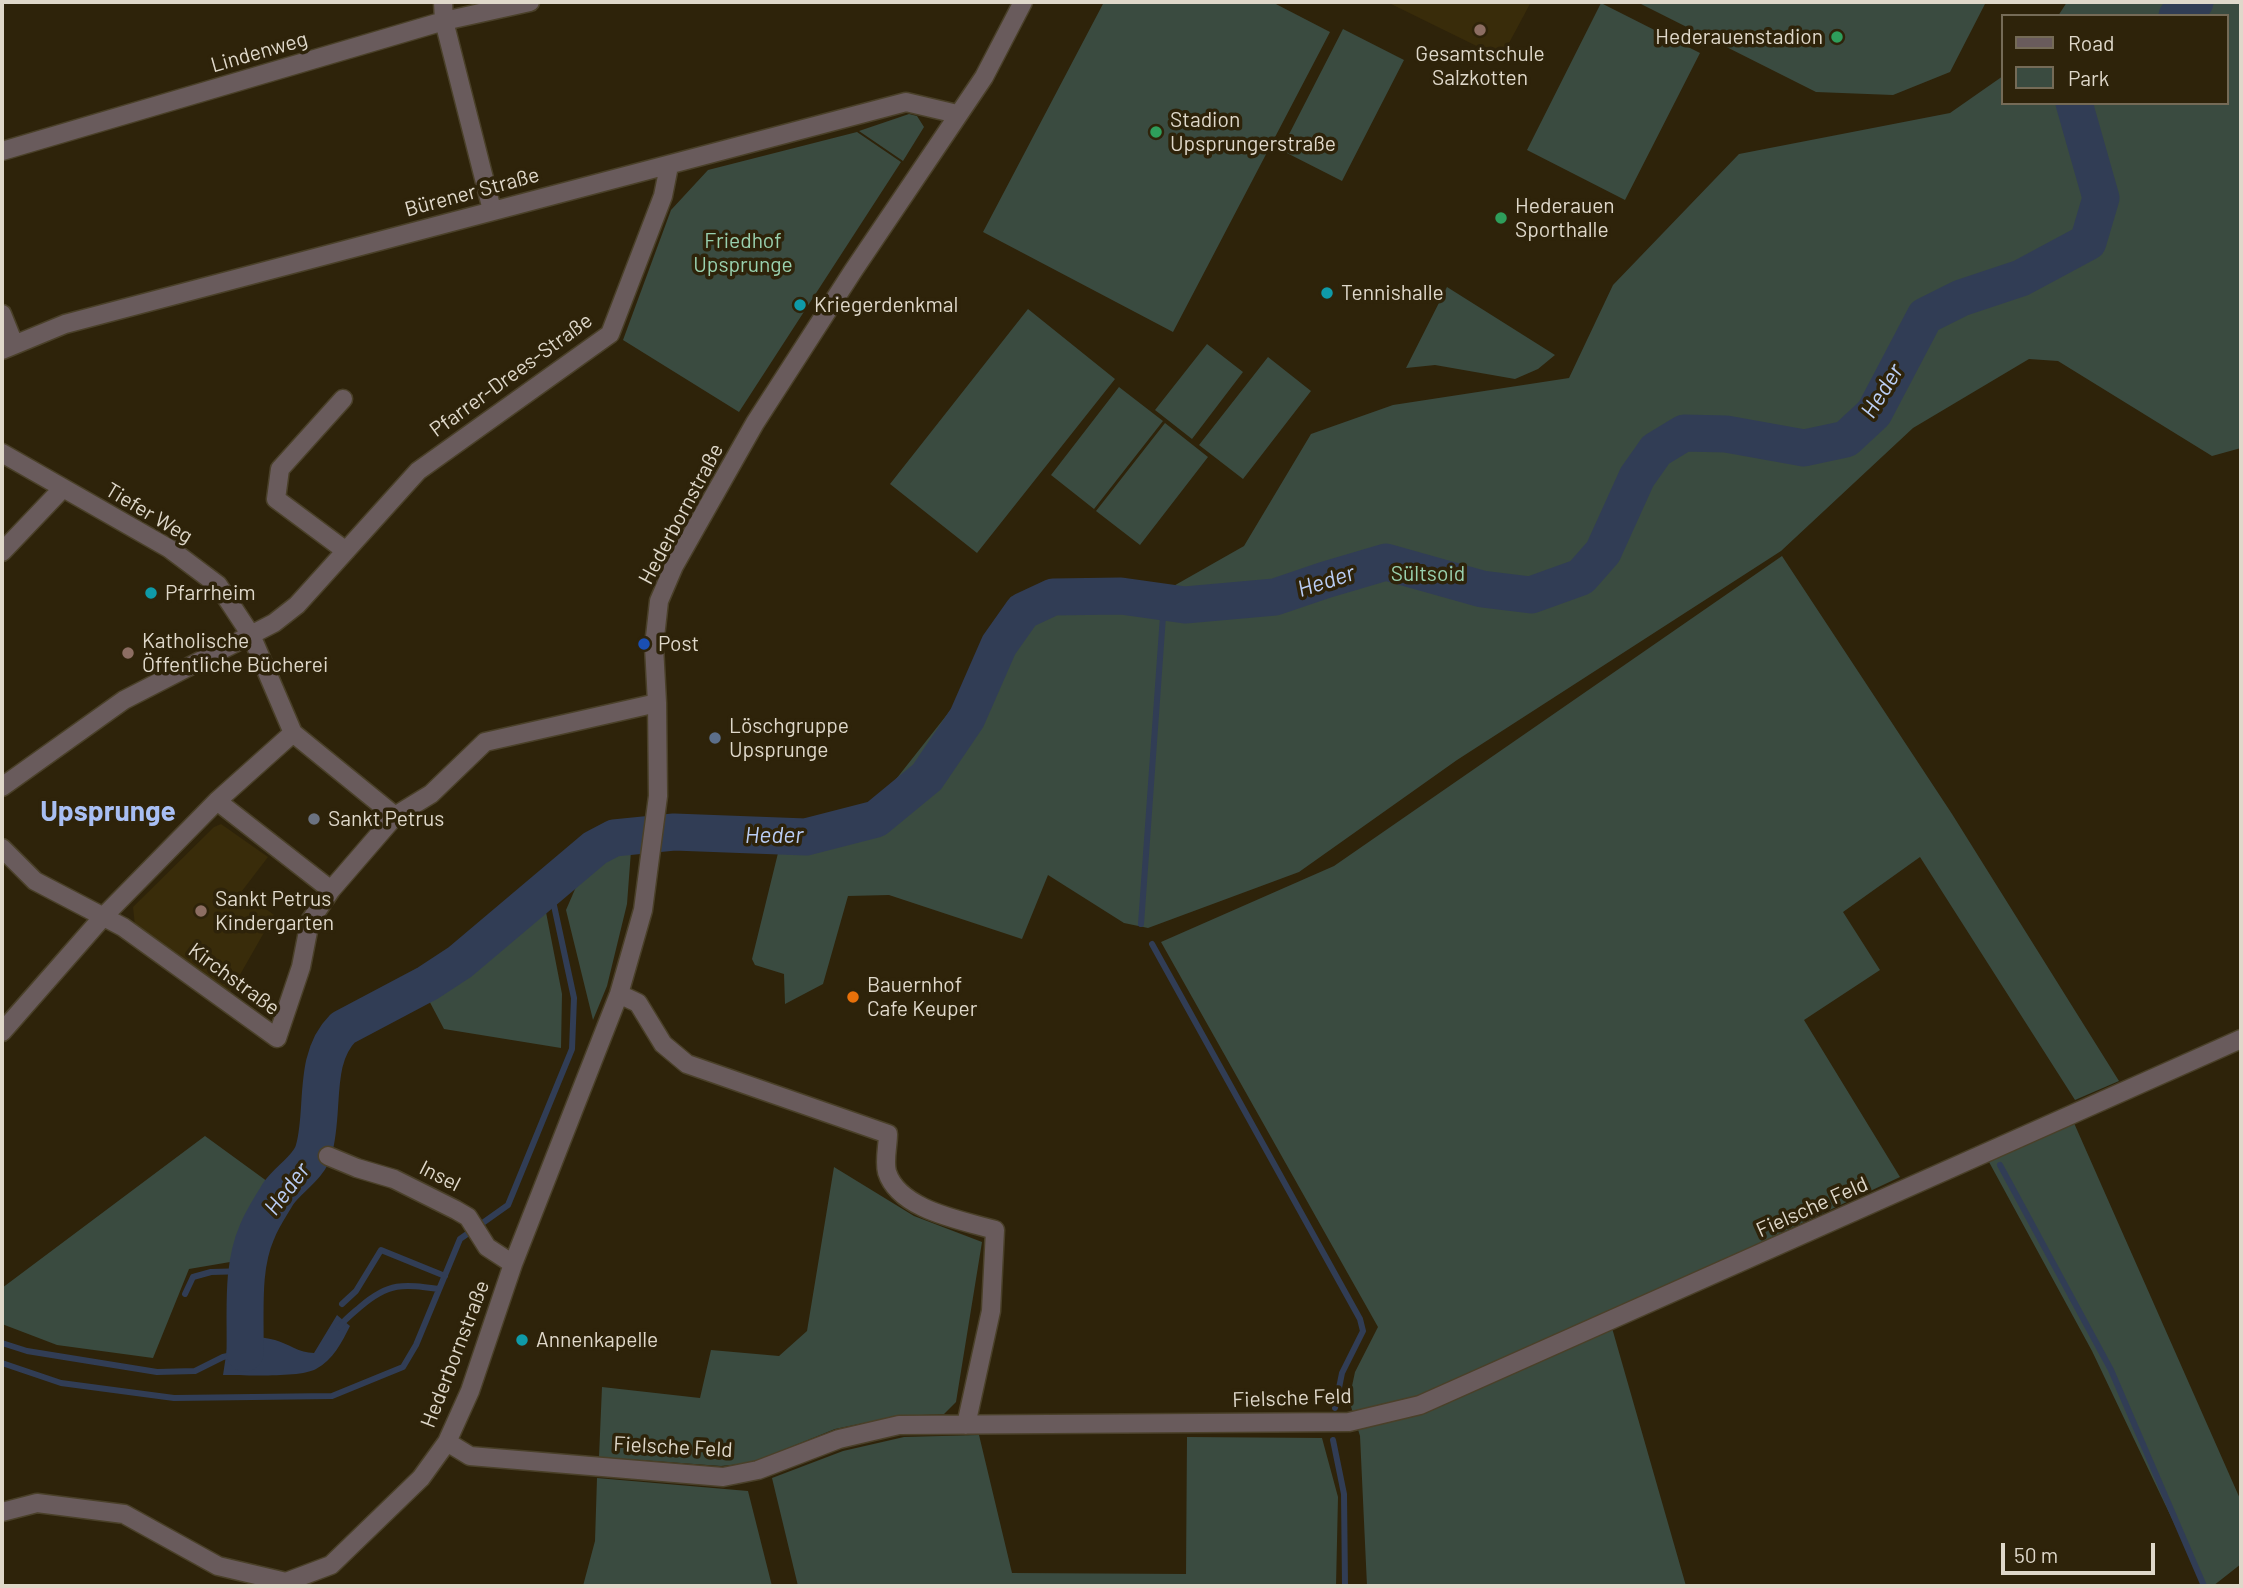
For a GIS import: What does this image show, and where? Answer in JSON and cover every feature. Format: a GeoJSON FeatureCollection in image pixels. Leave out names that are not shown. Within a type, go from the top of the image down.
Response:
{"type":"FeatureCollection","features":[{"type":"Feature","properties":{"kind":"street"},"geometry":{"type":"LineString","coordinates":[[443,2],[444,21],[492,210]]}},
{"type":"Feature","properties":{"kind":"street","name":"Lindenweg"},"geometry":{"type":"LineString","coordinates":[[2,151],[444,21],[530,2]]}},
{"type":"Feature","properties":{"kind":"street","name":"Hederbornstraße"},"geometry":{"type":"LineString","coordinates":[[2,1512],[37,1503],[124,1514],[218,1566],[286,1584],[331,1564],[421,1478],[447,1442],[470,1391],[513,1264],[619,994],[643,909],[656,809],[657,703],[654,646],[659,601],[674,566],[755,423],[853,271],[984,77],[1023,2]]}},
{"type":"Feature","properties":{"kind":"street","name":"Bürener Straße"},"geometry":{"type":"LineString","coordinates":[[8,347],[65,324],[906,102],[957,114]]}},
{"type":"Feature","properties":{"kind":"street","name":"Pfarrer-Drees-Straße"},"geometry":{"type":"LineString","coordinates":[[2,787],[124,700],[274,623],[297,605],[418,471],[610,334],[663,196],[669,166]]}},
{"type":"Feature","properties":{"kind":"street"},"geometry":{"type":"LineString","coordinates":[[2,314],[8,347]]}},
{"type":"Feature","properties":{"kind":"street"},"geometry":{"type":"LineString","coordinates":[[343,399],[279,469],[276,499],[346,551]]}},
{"type":"Feature","properties":{"kind":"street","name":"Tiefer Weg"},"geometry":{"type":"LineString","coordinates":[[2,453],[170,549],[218,585],[251,635]]}},
{"type":"Feature","properties":{"kind":"street"},"geometry":{"type":"LineString","coordinates":[[2,552],[63,488]]}},
{"type":"Feature","properties":{"kind":"street"},"geometry":{"type":"LineString","coordinates":[[251,635],[293,733],[395,816]]}},
{"type":"Feature","properties":{"kind":"street","name":"Kirchstraße"},"geometry":{"type":"LineString","coordinates":[[2,848],[36,881],[123,927],[277,1038],[301,967],[310,921],[331,890],[395,816],[431,794],[485,742],[657,703]]}},
{"type":"Feature","properties":{"kind":"street"},"geometry":{"type":"LineString","coordinates":[[2,1031],[102,918],[217,801],[293,733]]}},
{"type":"Feature","properties":{"kind":"street"},"geometry":{"type":"LineString","coordinates":[[217,801],[331,890]]}},
{"type":"Feature","properties":{"kind":"street"},"geometry":{"type":"LineString","coordinates":[[619,994],[638,1003],[663,1044],[687,1063],[888,1133],[887,1170],[895,1188],[907,1200],[940,1214],[995,1230],[991,1311],[966,1425]]}},
{"type":"Feature","properties":{"kind":"street","name":"Fielsche Feld"},"geometry":{"type":"LineString","coordinates":[[447,1442],[470,1456],[723,1477],[758,1471],[839,1439],[899,1425],[1349,1422],[1420,1405],[2241,1040]]}},
{"type":"Feature","properties":{"kind":"street","name":"Insel"},"geometry":{"type":"LineString","coordinates":[[328,1156],[394,1179],[468,1217],[487,1247],[513,1264]]}},
{"type":"Feature","properties":{"kind":"shaded area","name":"Gesamtschule Salzkotten"},"geometry":{"type":"Polygon","coordinates":[[[1387,2],[1531,2],[1501,58],[1387,2]]]}},
{"type":"Feature","properties":{"kind":"shaded area","name":"Sankt Petrus Kindergarten"},"geometry":{"type":"Polygon","coordinates":[[[221,824],[268,857],[242,891],[274,915],[229,994],[135,926],[133,907],[214,827],[221,824]]]}},
{"type":"Feature","properties":{"kind":"green space","name":"Stadion Upsprungerstraße"},"geometry":{"type":"Polygon","coordinates":[[[1104,2],[1272,2],[1330,32],[1173,332],[983,232],[1104,2]]]}},
{"type":"Feature","properties":{"kind":"green space","name":"Hederauenstadion"},"geometry":{"type":"Polygon","coordinates":[[[1637,2],[1986,2],[1950,72],[1893,95],[1816,92],[1637,2]]]}},
{"type":"Feature","properties":{"kind":"green space","name":"Sültsoid"},"geometry":{"type":"Polygon","coordinates":[[[2067,2],[2241,2],[2241,448],[2212,456],[2058,361],[2029,359],[1913,428],[1781,551],[1457,760],[1299,872],[1148,928],[1124,923],[1048,875],[1022,939],[889,895],[848,896],[823,984],[785,1004],[784,974],[755,965],[752,959],[779,849],[807,853],[838,846],[810,847],[795,830],[870,812],[957,702],[989,628],[1011,597],[1058,582],[1170,588],[1244,546],[1311,434],[1393,405],[1569,378],[1613,285],[1739,154],[1950,113],[2002,77],[2002,105],[2229,105],[2229,14],[2059,14],[2067,2]]]}},
{"type":"Feature","properties":{"kind":"green space"},"geometry":{"type":"Polygon","coordinates":[[[1601,3],[1700,53],[1625,200],[1527,150],[1601,3]]]}},
{"type":"Feature","properties":{"kind":"green space"},"geometry":{"type":"Polygon","coordinates":[[[1343,29],[1404,60],[1342,181],[1281,150],[1343,29]]]}},
{"type":"Feature","properties":{"kind":"green space"},"geometry":{"type":"Polygon","coordinates":[[[909,114],[917,116],[924,127],[903,161],[859,131],[909,114]]]}},
{"type":"Feature","properties":{"kind":"green space","name":"Friedhof Upsprunge"},"geometry":{"type":"Polygon","coordinates":[[[857,132],[901,162],[739,412],[623,340],[671,210],[708,170],[857,132]]]}},
{"type":"Feature","properties":{"kind":"green space"},"geometry":{"type":"Polygon","coordinates":[[[1447,287],[1555,355],[1538,369],[1515,379],[1435,365],[1406,368],[1447,287]]]}},
{"type":"Feature","properties":{"kind":"green space"},"geometry":{"type":"Polygon","coordinates":[[[1028,309],[1115,379],[977,553],[890,484],[1028,309]]]}},
{"type":"Feature","properties":{"kind":"green space"},"geometry":{"type":"Polygon","coordinates":[[[1207,344],[1243,372],[1192,439],[1155,410],[1207,344]]]}},
{"type":"Feature","properties":{"kind":"green space"},"geometry":{"type":"Polygon","coordinates":[[[1268,357],[1311,391],[1243,479],[1199,445],[1268,357]]]}},
{"type":"Feature","properties":{"kind":"green space"},"geometry":{"type":"Polygon","coordinates":[[[1119,387],[1163,421],[1094,509],[1051,475],[1119,387]]]}},
{"type":"Feature","properties":{"kind":"green space"},"geometry":{"type":"Polygon","coordinates":[[[1165,423],[1208,457],[1140,545],[1096,511],[1165,423]]]}},
{"type":"Feature","properties":{"kind":"green space"},"geometry":{"type":"Polygon","coordinates":[[[1782,556],[1952,814],[2119,1081],[2075,1100],[1920,857],[1843,912],[1880,970],[1804,1020],[1900,1177],[1608,1314],[1686,1586],[1367,1586],[1360,1436],[1349,1400],[1355,1372],[1378,1327],[1161,942],[1334,866],[1782,556]]]}},
{"type":"Feature","properties":{"kind":"green space"},"geometry":{"type":"Polygon","coordinates":[[[631,851],[627,904],[607,986],[593,1020],[566,910],[579,880],[614,853],[631,851]]]}},
{"type":"Feature","properties":{"kind":"green space"},"geometry":{"type":"Polygon","coordinates":[[[545,907],[562,994],[561,1048],[444,1029],[425,993],[466,971],[527,917],[545,907]]]}},
{"type":"Feature","properties":{"kind":"green space"},"geometry":{"type":"Polygon","coordinates":[[[2074,1123],[2241,1501],[2241,1564],[2213,1586],[2204,1586],[2092,1351],[1989,1162],[2074,1123]]]}},
{"type":"Feature","properties":{"kind":"green space"},"geometry":{"type":"Polygon","coordinates":[[[205,1136],[275,1187],[236,1261],[189,1269],[153,1358],[57,1345],[2,1324],[2,1288],[205,1136]]]}},
{"type":"Feature","properties":{"kind":"green space"},"geometry":{"type":"Polygon","coordinates":[[[834,1167],[914,1216],[982,1242],[956,1402],[944,1414],[898,1416],[835,1429],[751,1463],[721,1466],[599,1457],[602,1387],[700,1398],[711,1350],[779,1356],[807,1331],[834,1167]]]}},
{"type":"Feature","properties":{"kind":"green space"},"geometry":{"type":"Polygon","coordinates":[[[979,1435],[1012,1573],[1186,1574],[1187,1437],[1322,1438],[1338,1497],[1336,1586],[798,1586],[772,1478],[843,1451],[904,1437],[979,1435]]]}},
{"type":"Feature","properties":{"kind":"green space"},"geometry":{"type":"Polygon","coordinates":[[[597,1478],[748,1491],[772,1586],[583,1586],[595,1541],[597,1478]]]}},
{"type":"Feature","properties":{"kind":"water"},"geometry":{"type":"Polygon","coordinates":[[[337,1315],[350,1326],[332,1356],[316,1369],[285,1375],[223,1375],[229,1336],[269,1339],[314,1353],[337,1315]]]}},
{"type":"Feature","properties":{"kind":"waterway","name":"Heder"},"geometry":{"type":"LineString","coordinates":[[2180,14],[2195,2]]}},
{"type":"Feature","properties":{"kind":"waterway","name":"Heder"},"geometry":{"type":"LineString","coordinates":[[245,1353],[245,1291],[252,1246],[261,1222],[278,1194],[312,1155],[317,1134],[323,1070],[333,1040],[343,1028],[428,983],[460,962],[595,848],[614,838],[674,832],[806,837],[876,819],[927,777],[967,718],[999,645],[1023,611],[1053,597],[1121,596],[1185,605],[1275,597],[1386,562],[1482,589],[1531,595],[1581,577],[1603,552],[1637,477],[1656,450],[1684,433],[1726,434],[1804,448],[1846,439],[1874,413],[1925,316],[1961,298],[2021,278],[2088,242],[2101,198],[2075,105]]}},
{"type":"Feature","properties":{"kind":"waterway"},"geometry":{"type":"LineString","coordinates":[[1141,924],[1164,602]]}},
{"type":"Feature","properties":{"kind":"waterway","name":"Heder"},"geometry":{"type":"LineString","coordinates":[[2,1363],[61,1383],[174,1398],[332,1396],[403,1367],[416,1345],[460,1239],[508,1205],[572,1049],[574,998],[550,887]]}},
{"type":"Feature","properties":{"kind":"waterway"},"geometry":{"type":"LineString","coordinates":[[1152,944],[1360,1319],[1363,1331],[1342,1373],[1335,1408]]}},
{"type":"Feature","properties":{"kind":"waterway"},"geometry":{"type":"LineString","coordinates":[[2000,1165],[2111,1370],[2204,1586]]}},
{"type":"Feature","properties":{"kind":"waterway"},"geometry":{"type":"LineString","coordinates":[[342,1304],[356,1291],[381,1250],[445,1276]]}},
{"type":"Feature","properties":{"kind":"waterway"},"geometry":{"type":"LineString","coordinates":[[185,1294],[193,1277],[211,1272],[248,1271]]}},
{"type":"Feature","properties":{"kind":"waterway","name":"Heder"},"geometry":{"type":"LineString","coordinates":[[339,1327],[370,1299],[388,1289],[406,1286],[439,1289]]}},
{"type":"Feature","properties":{"kind":"waterway","name":"Heder"},"geometry":{"type":"LineString","coordinates":[[2,1343],[27,1351],[157,1372],[195,1371],[232,1355]]}},
{"type":"Feature","properties":{"kind":"waterway"},"geometry":{"type":"LineString","coordinates":[[1333,1440],[1344,1494],[1345,1586]]}},
{"type":"Feature","properties":{"kind":"place","name":"Gesamtschule Salzkotten"},"geometry":{"type":"Point","coordinates":[1480,30]}},
{"type":"Feature","properties":{"kind":"place","name":"Hederauenstadion"},"geometry":{"type":"Point","coordinates":[1837,37]}},
{"type":"Feature","properties":{"kind":"place","name":"Stadion Upsprungerstraße"},"geometry":{"type":"Point","coordinates":[1156,132]}},
{"type":"Feature","properties":{"kind":"place","name":"Hederauen Sporthalle"},"geometry":{"type":"Point","coordinates":[1501,218]}},
{"type":"Feature","properties":{"kind":"place","name":"Tennishalle"},"geometry":{"type":"Point","coordinates":[1327,293]}},
{"type":"Feature","properties":{"kind":"place","name":"Kriegerdenkmal"},"geometry":{"type":"Point","coordinates":[800,305]}},
{"type":"Feature","properties":{"kind":"place","name":"Pfarrheim"},"geometry":{"type":"Point","coordinates":[151,593]}},
{"type":"Feature","properties":{"kind":"place","name":"Post"},"geometry":{"type":"Point","coordinates":[644,644]}},
{"type":"Feature","properties":{"kind":"place","name":"Katholische Öffentliche Bücherei"},"geometry":{"type":"Point","coordinates":[128,653]}},
{"type":"Feature","properties":{"kind":"place","name":"Löschgruppe Upsprunge"},"geometry":{"type":"Point","coordinates":[715,738]}},
{"type":"Feature","properties":{"kind":"place","name":"Sankt Petrus"},"geometry":{"type":"Point","coordinates":[314,819]}},
{"type":"Feature","properties":{"kind":"place","name":"Sankt Petrus Kindergarten"},"geometry":{"type":"Point","coordinates":[201,911]}},
{"type":"Feature","properties":{"kind":"place","name":"Bauernhof Cafe Keuper"},"geometry":{"type":"Point","coordinates":[853,997]}},
{"type":"Feature","properties":{"kind":"place","name":"Annenkapelle"},"geometry":{"type":"Point","coordinates":[522,1340]}},
{"type":"Feature","properties":{"kind":"district","name":"Upsprunge"},"geometry":{"type":"Point","coordinates":[108,812]}}]}
